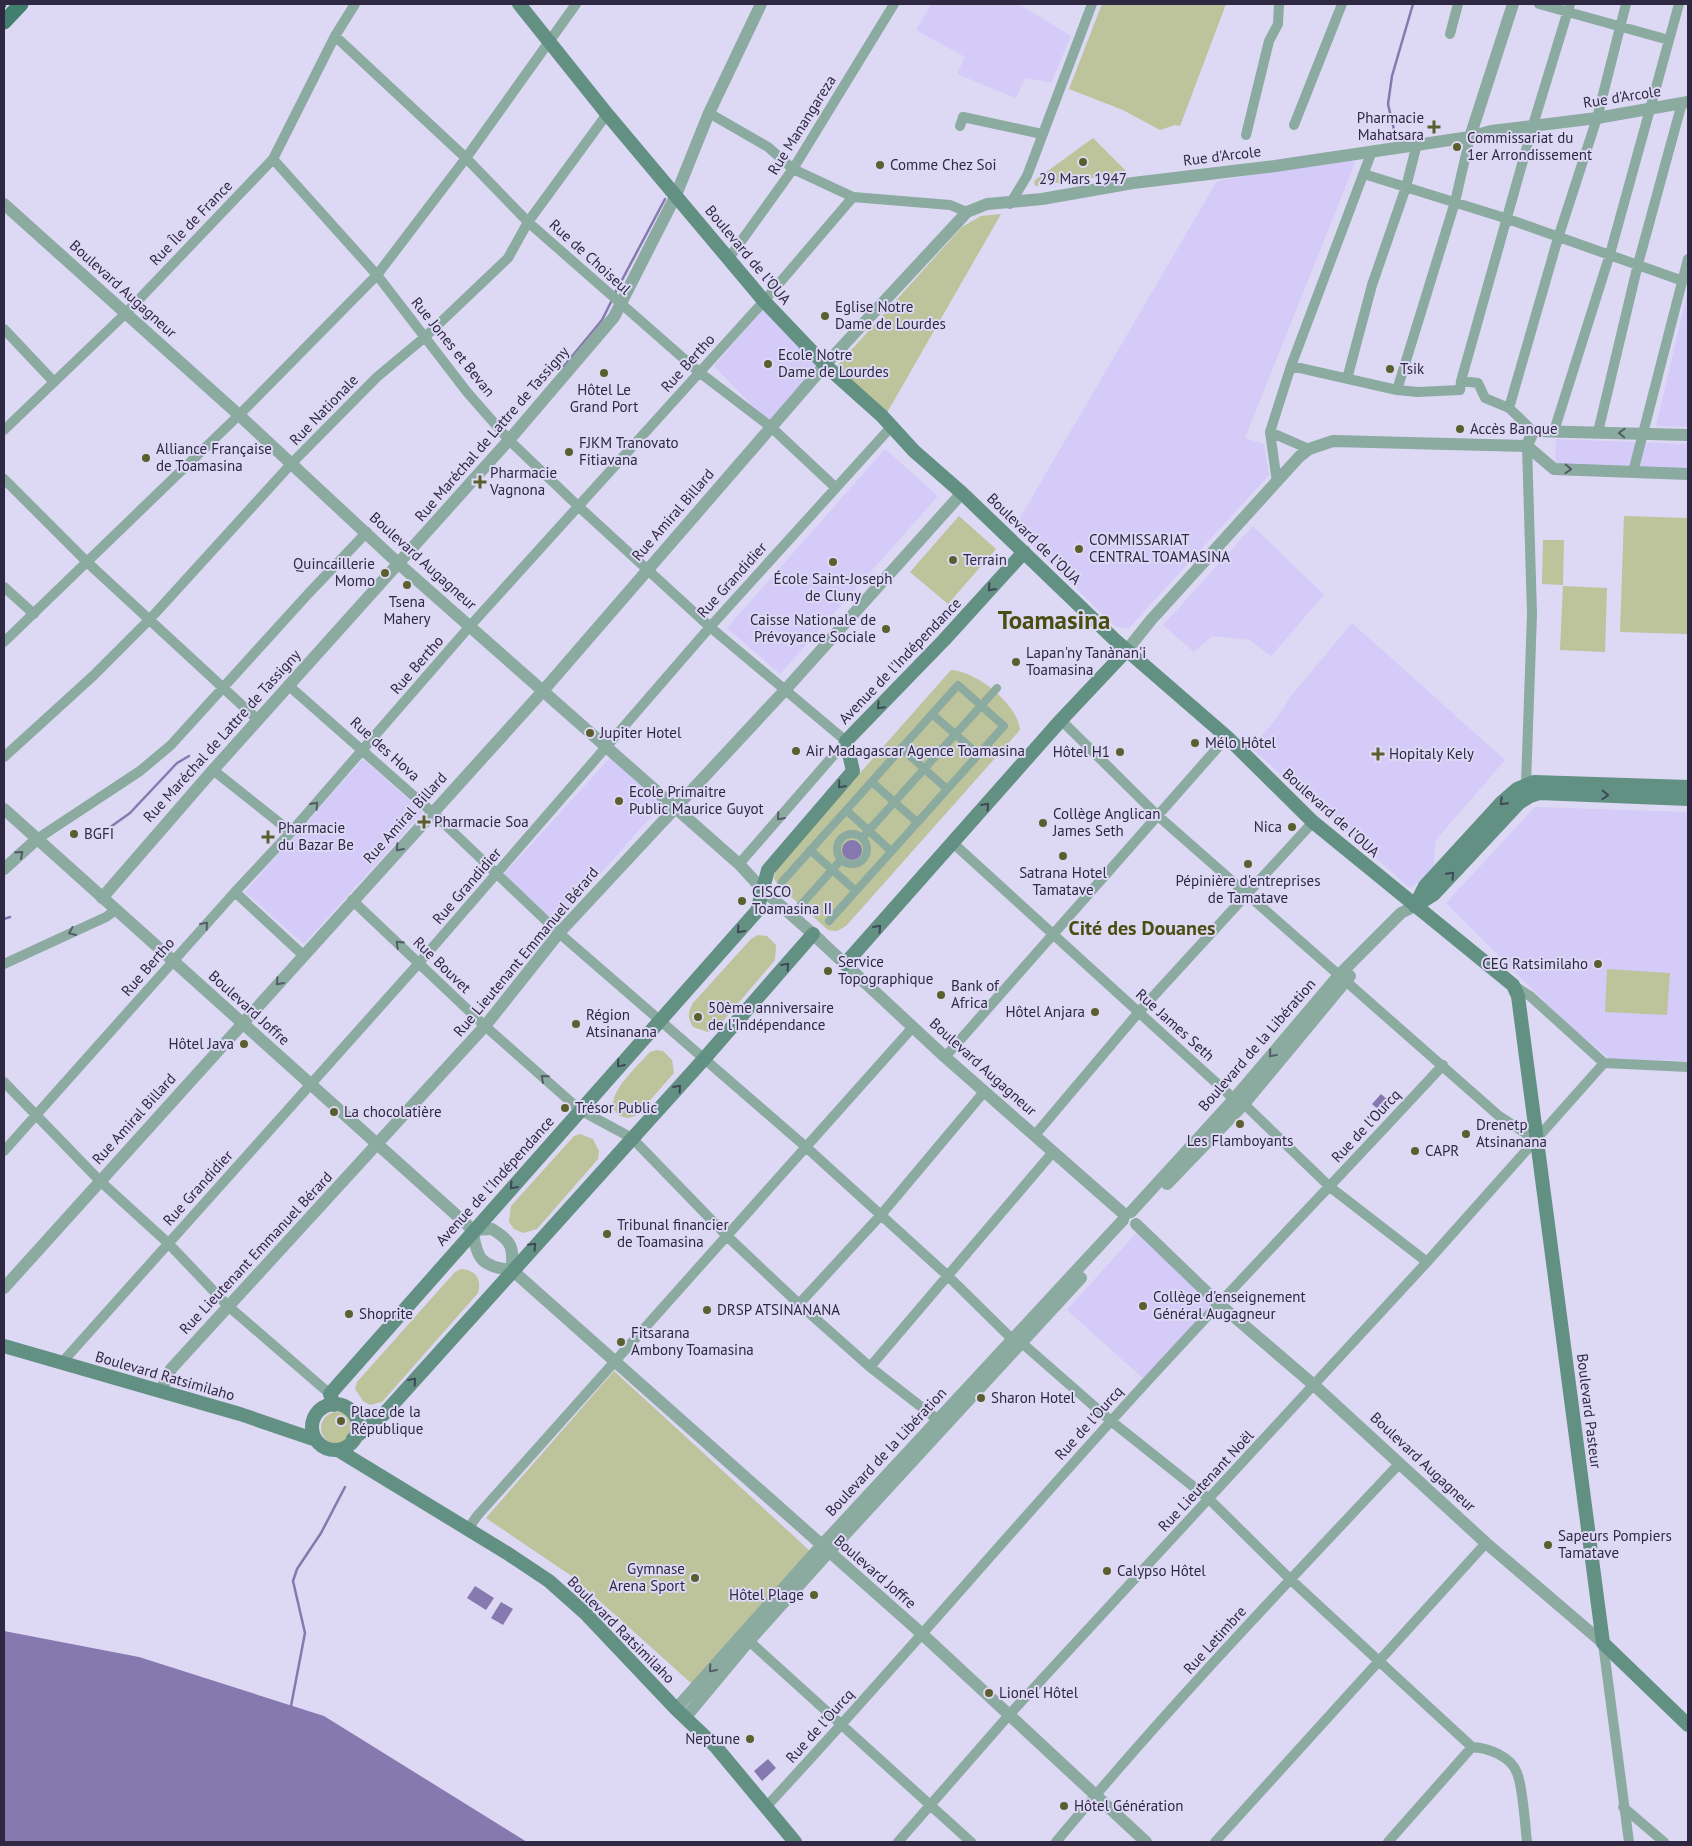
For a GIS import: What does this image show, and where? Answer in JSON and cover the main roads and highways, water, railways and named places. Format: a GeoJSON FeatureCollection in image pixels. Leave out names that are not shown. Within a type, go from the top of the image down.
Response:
{"type":"FeatureCollection","features":[{"type":"Feature","properties":{"kind":"main road"},"geometry":{"type":"LineString","coordinates":[[4,22],[21,4]]}},
{"type":"Feature","properties":{"kind":"main road","name":"Boulevard de l'OUA"},"geometry":{"type":"LineString","coordinates":[[518,4],[551,42],[607,114],[764,301],[825,366],[1127,650],[1226,737],[1313,822],[1513,985]]}},
{"type":"Feature","properties":{"kind":"main road","name":"Avenue de l'Indépendance"},"geometry":{"type":"LineString","coordinates":[[332,1399],[473,1230],[757,911],[768,870],[853,771],[846,741],[944,640],[1024,552]]}},
{"type":"Feature","properties":{"kind":"main road"},"geometry":{"type":"LineString","coordinates":[[845,964],[1062,720],[1127,650]]}},
{"type":"Feature","properties":{"kind":"main road"},"geometry":{"type":"LineString","coordinates":[[1688,788],[1534,782],[1528,790],[1539,793],[1688,799]]}},
{"type":"Feature","properties":{"kind":"main road","name":"Boulevard de la Libération"},"geometry":{"type":"LineString","coordinates":[[1414,906],[1434,894],[1519,803],[1528,790]]}},
{"type":"Feature","properties":{"kind":"main road"},"geometry":{"type":"LineString","coordinates":[[354,1439],[357,1433],[356,1419],[348,1408],[332,1399],[327,1406],[316,1414],[312,1427],[316,1440],[327,1449],[338,1450],[350,1444],[384,1414],[632,1138],[817,938]]}},
{"type":"Feature","properties":{"kind":"main road","name":"Boulevard Pasteur"},"geometry":{"type":"LineString","coordinates":[[1513,985],[1518,996],[1603,1643]]}},
{"type":"Feature","properties":{"kind":"main road","name":"Boulevard Ratsimilaho"},"geometry":{"type":"LineString","coordinates":[[4,1346],[161,1391],[316,1440]]}},
{"type":"Feature","properties":{"kind":"main road","name":"Boulevard Ratsimilaho"},"geometry":{"type":"LineString","coordinates":[[338,1450],[468,1529],[535,1572],[563,1594],[585,1613],[681,1714],[716,1747],[795,1842]]}},
{"type":"Feature","properties":{"kind":"main road","name":"Boulevard Augagneur"},"geometry":{"type":"LineString","coordinates":[[1603,1643],[1688,1724]]}},
{"type":"Feature","properties":{"kind":"waterway"},"geometry":{"type":"LineString","coordinates":[[1395,134],[1388,104],[1392,76],[1413,4]]}},
{"type":"Feature","properties":{"kind":"waterway"},"geometry":{"type":"LineString","coordinates":[[614,295],[665,199]]}},
{"type":"Feature","properties":{"kind":"waterway"},"geometry":{"type":"LineString","coordinates":[[564,366],[602,320],[612,300]]}},
{"type":"Feature","properties":{"kind":"waterway"},"geometry":{"type":"LineString","coordinates":[[95,838],[130,813],[177,763],[189,756]]}},
{"type":"Feature","properties":{"kind":"waterway"},"geometry":{"type":"LineString","coordinates":[[4,919],[10,917]]}},
{"type":"Feature","properties":{"kind":"waterway"},"geometry":{"type":"LineString","coordinates":[[291,1706],[305,1633],[293,1581],[297,1569],[321,1533],[345,1487]]}},
{"type":"Feature","properties":{"kind":"railway"},"geometry":{"type":"LineString","coordinates":[[4,7],[7,4]]}},
{"type":"Feature","properties":{"kind":"place","name":"Pharmacie Mahatsara"},"geometry":{"type":"Point","coordinates":[1434,127]}},
{"type":"Feature","properties":{"kind":"place","name":"Commissariat du 1er Arrondissement"},"geometry":{"type":"Point","coordinates":[1457,147]}},
{"type":"Feature","properties":{"kind":"place","name":"29 Mars 1947"},"geometry":{"type":"Point","coordinates":[1083,162]}},
{"type":"Feature","properties":{"kind":"place","name":"Comme Chez Soi"},"geometry":{"type":"Point","coordinates":[880,165]}},
{"type":"Feature","properties":{"kind":"place","name":"Eglise Notre Dame de Lourdes"},"geometry":{"type":"Point","coordinates":[825,316]}},
{"type":"Feature","properties":{"kind":"place","name":"Ecole Notre Dame de Lourdes"},"geometry":{"type":"Point","coordinates":[768,364]}},
{"type":"Feature","properties":{"kind":"place","name":"Tsik"},"geometry":{"type":"Point","coordinates":[1390,369]}},
{"type":"Feature","properties":{"kind":"place","name":"Hôtel Le Grand Port"},"geometry":{"type":"Point","coordinates":[604,373]}},
{"type":"Feature","properties":{"kind":"place","name":"Accès Banque"},"geometry":{"type":"Point","coordinates":[1460,429]}},
{"type":"Feature","properties":{"kind":"place","name":"FJKM Tranovato Fitiavana"},"geometry":{"type":"Point","coordinates":[569,452]}},
{"type":"Feature","properties":{"kind":"place","name":"Alliance Française de Toamasina"},"geometry":{"type":"Point","coordinates":[146,458]}},
{"type":"Feature","properties":{"kind":"place","name":"Pharmacie Vagnona"},"geometry":{"type":"Point","coordinates":[480,482]}},
{"type":"Feature","properties":{"kind":"place","name":"COMMISSARIAT CENTRAL TOAMASINA"},"geometry":{"type":"Point","coordinates":[1079,549]}},
{"type":"Feature","properties":{"kind":"place","name":"Terrain"},"geometry":{"type":"Point","coordinates":[953,560]}},
{"type":"Feature","properties":{"kind":"place","name":"École Saint-Joseph de Cluny"},"geometry":{"type":"Point","coordinates":[833,562]}},
{"type":"Feature","properties":{"kind":"place","name":"Quincaillerie Momo"},"geometry":{"type":"Point","coordinates":[385,573]}},
{"type":"Feature","properties":{"kind":"place","name":"Tsena Mahery"},"geometry":{"type":"Point","coordinates":[407,585]}},
{"type":"Feature","properties":{"kind":"place","name":"Caisse Nationale de Prévoyance Sociale"},"geometry":{"type":"Point","coordinates":[886,629]}},
{"type":"Feature","properties":{"kind":"place","name":"Lapan'ny Tanànan'i Toamasina"},"geometry":{"type":"Point","coordinates":[1016,662]}},
{"type":"Feature","properties":{"kind":"place","name":"Jupiter Hotel"},"geometry":{"type":"Point","coordinates":[590,733]}},
{"type":"Feature","properties":{"kind":"place","name":"Mélo Hôtel"},"geometry":{"type":"Point","coordinates":[1195,743]}},
{"type":"Feature","properties":{"kind":"place","name":"Air Madagascar Agence Toamasina"},"geometry":{"type":"Point","coordinates":[796,751]}},
{"type":"Feature","properties":{"kind":"place","name":"Hôtel H1"},"geometry":{"type":"Point","coordinates":[1120,752]}},
{"type":"Feature","properties":{"kind":"place","name":"Hopitaly Kely"},"geometry":{"type":"Point","coordinates":[1378,754]}},
{"type":"Feature","properties":{"kind":"place","name":"Ecole Primaitre Public Maurice Guyot"},"geometry":{"type":"Point","coordinates":[619,801]}},
{"type":"Feature","properties":{"kind":"place","name":"Pharmacie Soa"},"geometry":{"type":"Point","coordinates":[424,822]}},
{"type":"Feature","properties":{"kind":"place","name":"Collège Anglican James Seth"},"geometry":{"type":"Point","coordinates":[1043,823]}},
{"type":"Feature","properties":{"kind":"place","name":"Nica"},"geometry":{"type":"Point","coordinates":[1292,827]}},
{"type":"Feature","properties":{"kind":"place","name":"BGFI"},"geometry":{"type":"Point","coordinates":[74,834]}},
{"type":"Feature","properties":{"kind":"place","name":"Pharmacie du Bazar Be"},"geometry":{"type":"Point","coordinates":[268,837]}},
{"type":"Feature","properties":{"kind":"place","name":"Satrana Hotel Tamatave"},"geometry":{"type":"Point","coordinates":[1063,856]}},
{"type":"Feature","properties":{"kind":"place","name":"Pépinière d'entreprises de Tamatave"},"geometry":{"type":"Point","coordinates":[1248,864]}},
{"type":"Feature","properties":{"kind":"place","name":"CISCO Toamasina II"},"geometry":{"type":"Point","coordinates":[742,901]}},
{"type":"Feature","properties":{"kind":"place","name":"CEG Ratsimilaho"},"geometry":{"type":"Point","coordinates":[1598,964]}},
{"type":"Feature","properties":{"kind":"place","name":"Service Topographique"},"geometry":{"type":"Point","coordinates":[828,971]}},
{"type":"Feature","properties":{"kind":"place","name":"Bank of Africa"},"geometry":{"type":"Point","coordinates":[941,995]}},
{"type":"Feature","properties":{"kind":"place","name":"Hôtel Anjara"},"geometry":{"type":"Point","coordinates":[1095,1012]}},
{"type":"Feature","properties":{"kind":"place","name":"50ème anniversaire de l'Indépendance"},"geometry":{"type":"Point","coordinates":[698,1017]}},
{"type":"Feature","properties":{"kind":"place","name":"Région Atsinanana"},"geometry":{"type":"Point","coordinates":[576,1024]}},
{"type":"Feature","properties":{"kind":"place","name":"Hôtel Java"},"geometry":{"type":"Point","coordinates":[244,1044]}},
{"type":"Feature","properties":{"kind":"place","name":"Trésor Public"},"geometry":{"type":"Point","coordinates":[565,1108]}},
{"type":"Feature","properties":{"kind":"place","name":"La chocolatière"},"geometry":{"type":"Point","coordinates":[334,1112]}},
{"type":"Feature","properties":{"kind":"place","name":"Les Flamboyants"},"geometry":{"type":"Point","coordinates":[1240,1124]}},
{"type":"Feature","properties":{"kind":"place","name":"Drenetp Atsinanana"},"geometry":{"type":"Point","coordinates":[1466,1134]}},
{"type":"Feature","properties":{"kind":"place","name":"CAPR"},"geometry":{"type":"Point","coordinates":[1415,1151]}},
{"type":"Feature","properties":{"kind":"place","name":"Tribunal financier de Toamasina"},"geometry":{"type":"Point","coordinates":[607,1234]}},
{"type":"Feature","properties":{"kind":"place","name":"Collège d'enseignement Général Augagneur"},"geometry":{"type":"Point","coordinates":[1143,1306]}},
{"type":"Feature","properties":{"kind":"place","name":"DRSP ATSINANANA"},"geometry":{"type":"Point","coordinates":[707,1310]}},
{"type":"Feature","properties":{"kind":"place","name":"Shoprite"},"geometry":{"type":"Point","coordinates":[349,1314]}},
{"type":"Feature","properties":{"kind":"place","name":"Fitsarana Ambony Toamasina"},"geometry":{"type":"Point","coordinates":[621,1342]}},
{"type":"Feature","properties":{"kind":"place","name":"Sharon Hotel"},"geometry":{"type":"Point","coordinates":[981,1398]}},
{"type":"Feature","properties":{"kind":"place","name":"Place de la République"},"geometry":{"type":"Point","coordinates":[341,1421]}},
{"type":"Feature","properties":{"kind":"place","name":"Sapeurs Pompiers Tamatave"},"geometry":{"type":"Point","coordinates":[1548,1545]}},
{"type":"Feature","properties":{"kind":"place","name":"Calypso Hôtel"},"geometry":{"type":"Point","coordinates":[1107,1571]}},
{"type":"Feature","properties":{"kind":"place","name":"Gymnase Arena Sport"},"geometry":{"type":"Point","coordinates":[695,1578]}},
{"type":"Feature","properties":{"kind":"place","name":"Hôtel Plage"},"geometry":{"type":"Point","coordinates":[814,1595]}},
{"type":"Feature","properties":{"kind":"place","name":"Lionel Hôtel"},"geometry":{"type":"Point","coordinates":[989,1693]}},
{"type":"Feature","properties":{"kind":"place","name":"Neptune"},"geometry":{"type":"Point","coordinates":[750,1739]}},
{"type":"Feature","properties":{"kind":"place","name":"Hôtel Génération"},"geometry":{"type":"Point","coordinates":[1064,1806]}},
{"type":"Feature","properties":{"kind":"district","name":"Toamasina"},"geometry":{"type":"Point","coordinates":[1054,620]}},
{"type":"Feature","properties":{"kind":"district","name":"Cité des Douanes"},"geometry":{"type":"Point","coordinates":[1142,928]}}]}
